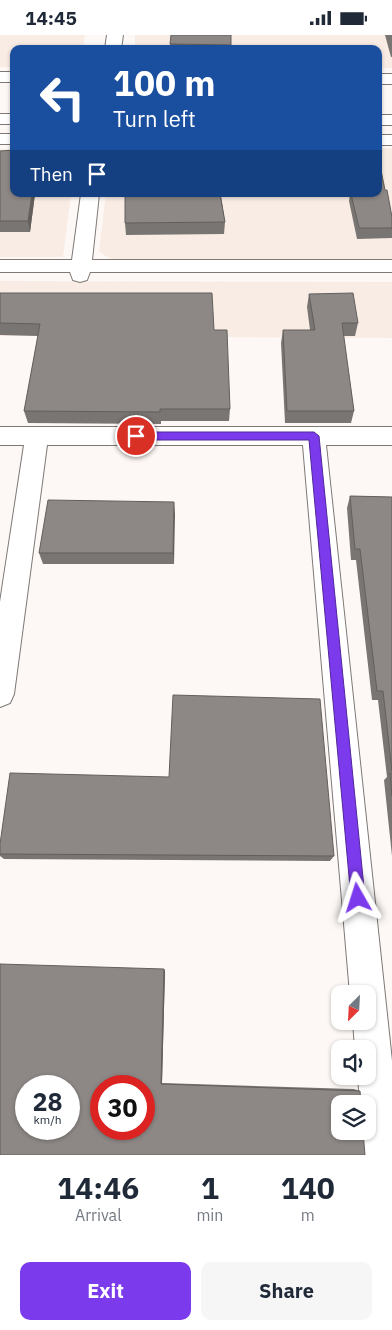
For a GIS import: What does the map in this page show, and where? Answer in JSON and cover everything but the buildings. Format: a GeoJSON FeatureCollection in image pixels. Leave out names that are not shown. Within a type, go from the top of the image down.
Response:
{"type":"FeatureCollection","features":[{"type":"Feature","properties":{"kind":"street"},"geometry":{"type":"LineString","coordinates":[[80,271],[90,197]]}},
{"type":"Feature","properties":{"kind":"street"},"geometry":{"type":"LineString","coordinates":[[0,266],[80,271],[392,266]]}},
{"type":"Feature","properties":{"kind":"street"},"geometry":{"type":"LineString","coordinates":[[0,435],[392,436]]}},
{"type":"Feature","properties":{"kind":"street"},"geometry":{"type":"LineString","coordinates":[[0,694],[37,436]]}},
{"type":"Feature","properties":{"kind":"street"},"geometry":{"type":"LineString","coordinates":[[314,436],[366,985]]}},
{"type":"Feature","properties":{"kind":"street"},"geometry":{"type":"LineString","coordinates":[[371,1030],[383,1155]]}},
{"type":"Feature","properties":{"kind":"shaded area"},"geometry":{"type":"Polygon","coordinates":[[[0,35],[85,35],[84,45],[10,45],[10,67],[0,67],[0,35]]]}},
{"type":"Feature","properties":{"kind":"shaded area"},"geometry":{"type":"Polygon","coordinates":[[[135,35],[392,35],[392,68],[382,68],[382,45],[135,45],[135,35]]]}},
{"type":"Feature","properties":{"kind":"shaded area"},"geometry":{"type":"Polygon","coordinates":[[[382,148],[392,148],[392,262],[113,260],[99,252],[106,197],[382,197],[382,148]]]}},
{"type":"Feature","properties":{"kind":"shaded area"},"geometry":{"type":"Polygon","coordinates":[[[0,149],[10,149],[10,197],[71,197],[63,257],[0,257],[0,149]]]}},
{"type":"Feature","properties":{"kind":"shaded area"},"geometry":{"type":"Polygon","coordinates":[[[0,281],[392,282],[392,338],[0,336],[0,281]]]}},
{"type":"Feature","properties":{"kind":"route"},"geometry":{"type":"LineString","coordinates":[[136,436],[314,436],[358,898]]}}]}
